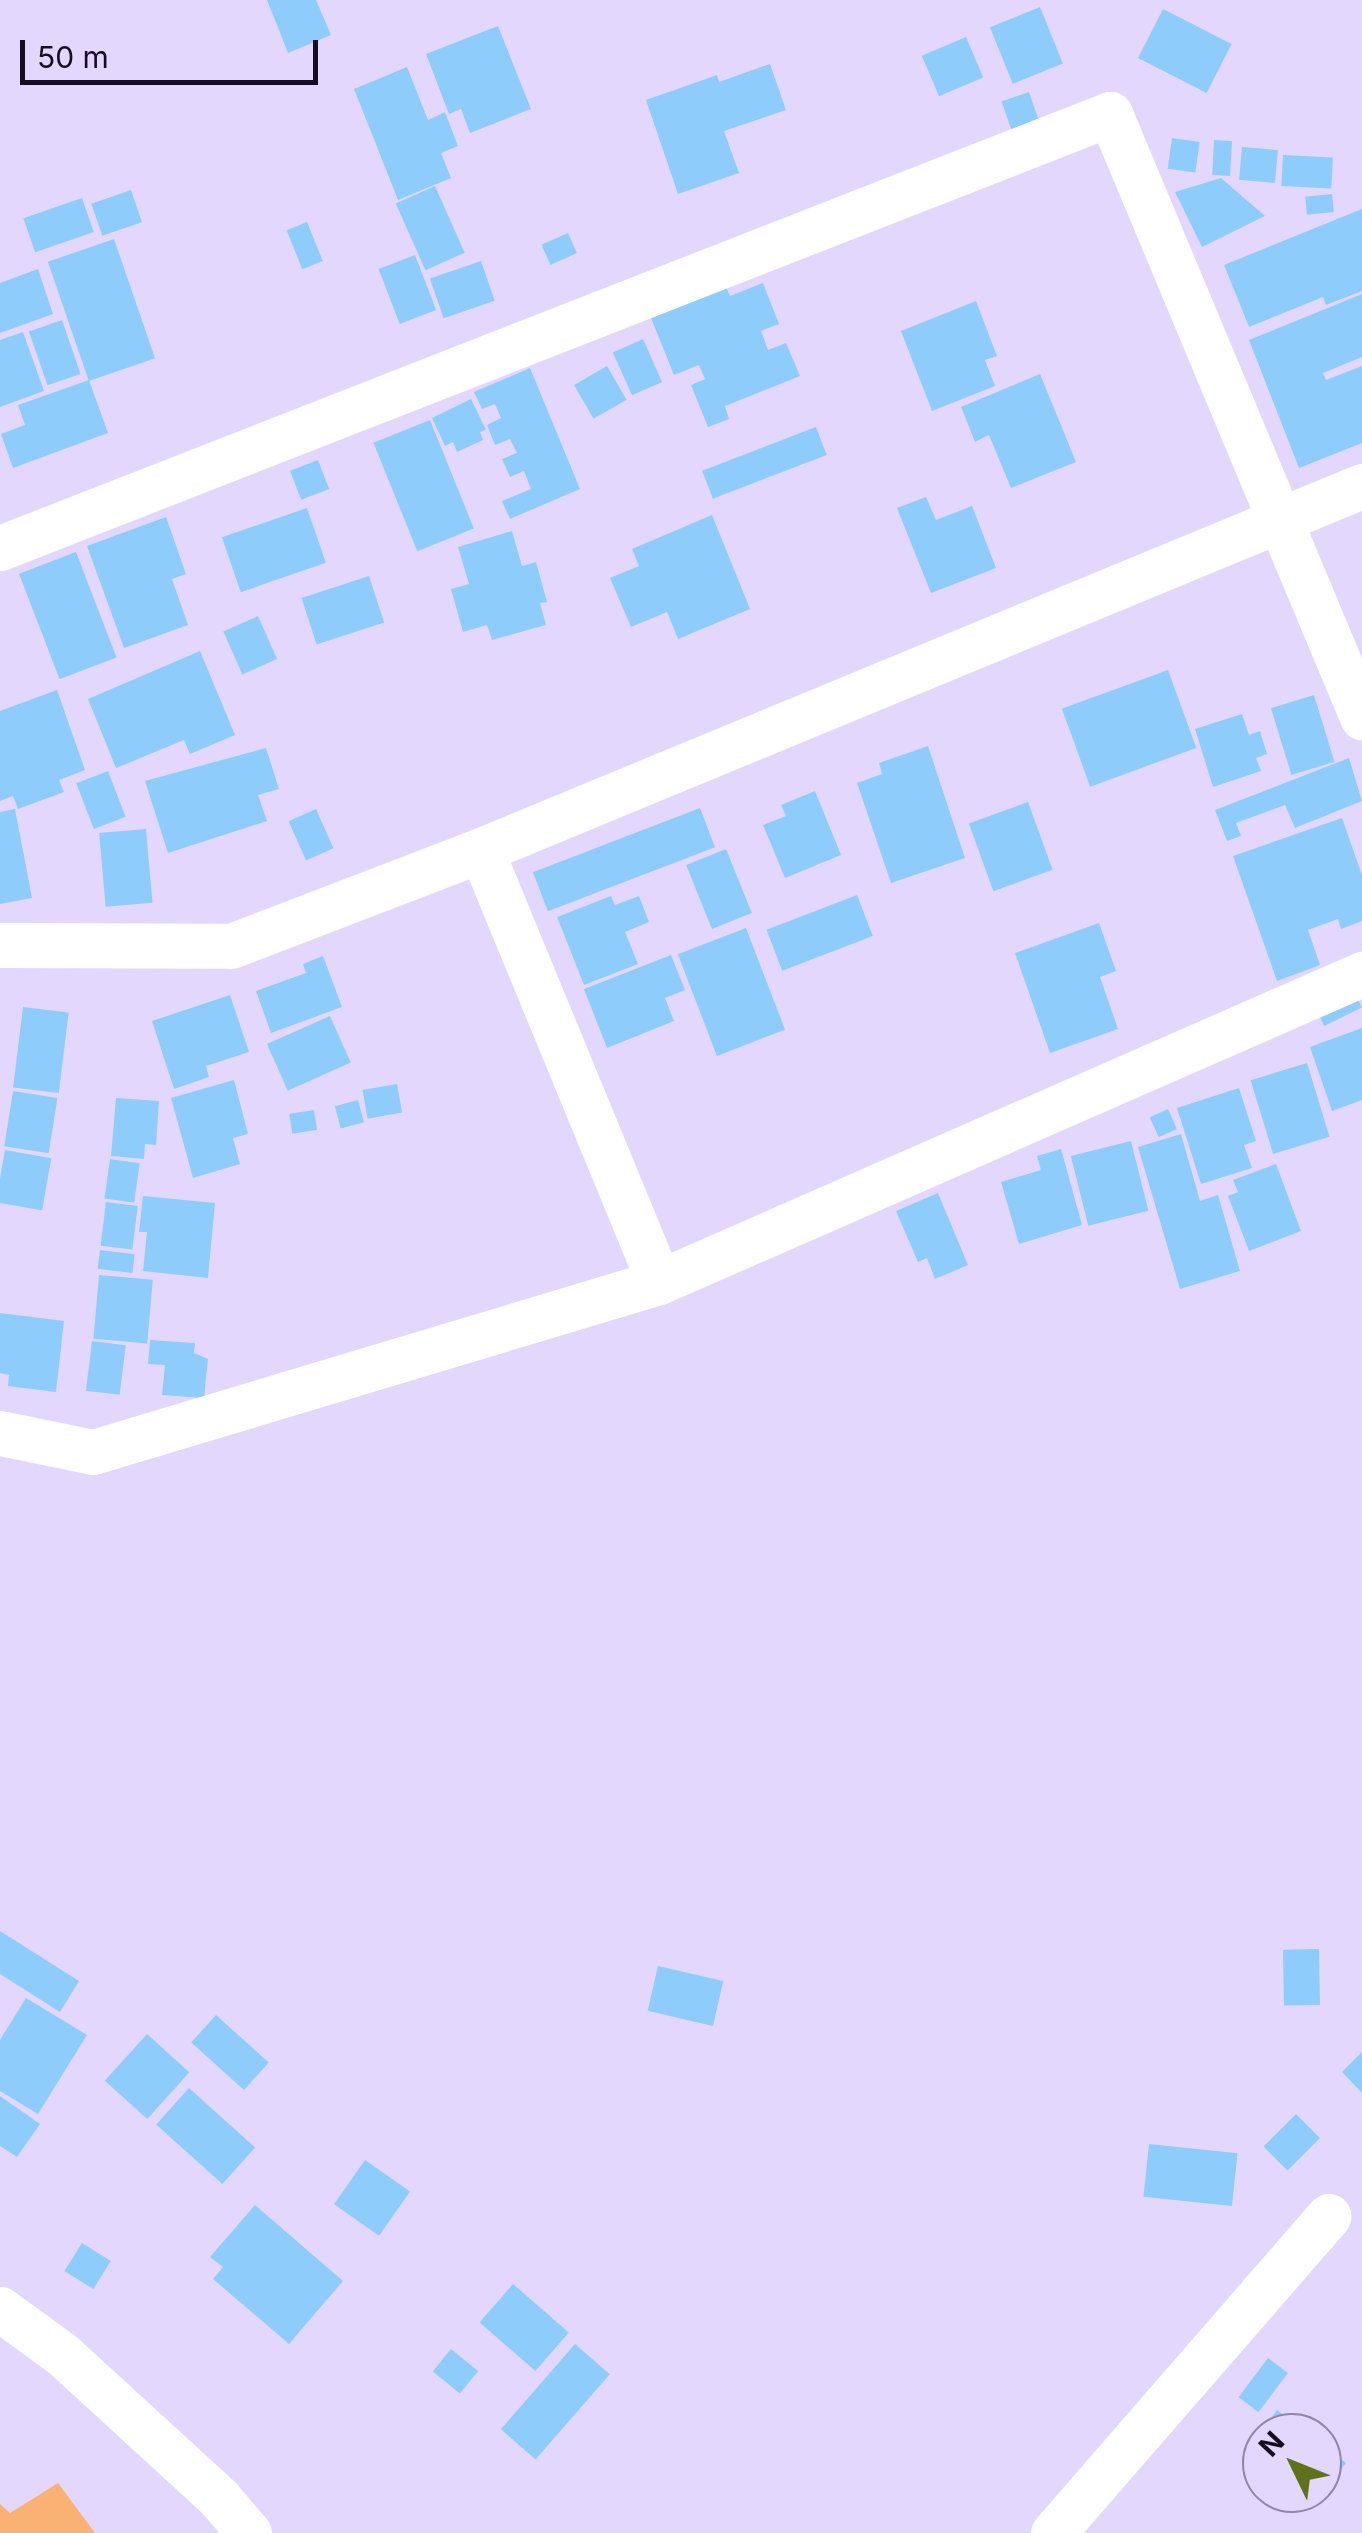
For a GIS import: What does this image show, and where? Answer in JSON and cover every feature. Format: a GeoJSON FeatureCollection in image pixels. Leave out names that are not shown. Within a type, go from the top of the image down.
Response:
{"type":"FeatureCollection","features":[{"type":"Feature","properties":{"kind":"street"},"geometry":{"type":"LineString","coordinates":[[0,548],[82,512],[1110,114],[1362,718]]}},
{"type":"Feature","properties":{"kind":"street"},"geometry":{"type":"LineString","coordinates":[[0,945],[232,946],[481,850],[1362,486]]}},
{"type":"Feature","properties":{"kind":"street"},"geometry":{"type":"LineString","coordinates":[[481,850],[659,1282]]}},
{"type":"Feature","properties":{"kind":"street"},"geometry":{"type":"LineString","coordinates":[[0,1433],[93,1452],[659,1282],[1362,974]]}},
{"type":"Feature","properties":{"kind":"street"},"geometry":{"type":"LineString","coordinates":[[1054,2533],[1329,2216]]}},
{"type":"Feature","properties":{"kind":"street"},"geometry":{"type":"LineString","coordinates":[[0,2310],[62,2354],[219,2498],[248,2533]]}},
{"type":"Feature","properties":{"kind":"shaded area"},"geometry":{"type":"Polygon","coordinates":[[[58,2483],[95,2533],[0,2533],[0,2504],[10,2513],[58,2483]]]}},
{"type":"Feature","properties":{"kind":"building"},"geometry":{"type":"Polygon","coordinates":[[[267,0],[316,0],[331,35],[288,53],[267,0]]]}},
{"type":"Feature","properties":{"kind":"building"},"geometry":{"type":"Polygon","coordinates":[[[1040,7],[1063,64],[1013,84],[990,27],[1040,7]]]}},
{"type":"Feature","properties":{"kind":"building"},"geometry":{"type":"Polygon","coordinates":[[[1163,9],[1232,44],[1207,93],[1138,58],[1163,9]]]}},
{"type":"Feature","properties":{"kind":"building"},"geometry":{"type":"Polygon","coordinates":[[[498,26],[531,109],[470,133],[461,109],[449,114],[426,54],[498,26]]]}},
{"type":"Feature","properties":{"kind":"building"},"geometry":{"type":"Polygon","coordinates":[[[966,37],[983,78],[939,96],[922,56],[966,37]]]}},
{"type":"Feature","properties":{"kind":"building"},"geometry":{"type":"Polygon","coordinates":[[[770,64],[786,110],[724,131],[739,173],[678,194],[646,100],[717,75],[719,82],[770,64]]]}},
{"type":"Feature","properties":{"kind":"building"},"geometry":{"type":"Polygon","coordinates":[[[407,67],[428,120],[445,112],[458,146],[441,153],[451,178],[398,200],[354,89],[407,67]]]}},
{"type":"Feature","properties":{"kind":"building"},"geometry":{"type":"Polygon","coordinates":[[[1029,92],[1043,132],[1015,141],[1002,101],[1029,92]]]}},
{"type":"Feature","properties":{"kind":"building"},"geometry":{"type":"Polygon","coordinates":[[[1172,138],[1200,142],[1195,173],[1168,169],[1172,138]]]}},
{"type":"Feature","properties":{"kind":"building"},"geometry":{"type":"Polygon","coordinates":[[[1214,140],[1232,141],[1230,176],[1212,175],[1214,140]]]}},
{"type":"Feature","properties":{"kind":"building"},"geometry":{"type":"Polygon","coordinates":[[[1242,147],[1278,150],[1275,183],[1239,180],[1242,147]]]}},
{"type":"Feature","properties":{"kind":"building"},"geometry":{"type":"Polygon","coordinates":[[[1283,155],[1333,158],[1331,189],[1281,186],[1283,155]]]}},
{"type":"Feature","properties":{"kind":"building"},"geometry":{"type":"Polygon","coordinates":[[[1221,178],[1265,216],[1202,247],[1175,192],[1221,178]]]}},
{"type":"Feature","properties":{"kind":"building"},"geometry":{"type":"Polygon","coordinates":[[[435,186],[465,253],[425,270],[396,203],[435,186]]]}},
{"type":"Feature","properties":{"kind":"building"},"geometry":{"type":"Polygon","coordinates":[[[131,190],[142,222],[102,236],[91,204],[131,190]]]}},
{"type":"Feature","properties":{"kind":"building"},"geometry":{"type":"Polygon","coordinates":[[[1332,194],[1334,212],[1307,215],[1305,197],[1332,194]]]}},
{"type":"Feature","properties":{"kind":"building"},"geometry":{"type":"Polygon","coordinates":[[[82,198],[94,232],[35,252],[23,218],[82,198]]]}},
{"type":"Feature","properties":{"kind":"building"},"geometry":{"type":"Polygon","coordinates":[[[1362,209],[1362,291],[1326,305],[1323,297],[1249,327],[1224,265],[1362,209]]]}},
{"type":"Feature","properties":{"kind":"building"},"geometry":{"type":"Polygon","coordinates":[[[307,222],[323,261],[302,269],[287,230],[307,222]]]}},
{"type":"Feature","properties":{"kind":"building"},"geometry":{"type":"Polygon","coordinates":[[[568,233],[577,253],[550,265],[542,245],[568,233]]]}},
{"type":"Feature","properties":{"kind":"building"},"geometry":{"type":"Polygon","coordinates":[[[114,239],[155,358],[89,381],[48,262],[114,239]]]}},
{"type":"Feature","properties":{"kind":"building"},"geometry":{"type":"Polygon","coordinates":[[[415,255],[436,310],[400,324],[379,269],[415,255]]]}},
{"type":"Feature","properties":{"kind":"building"},"geometry":{"type":"Polygon","coordinates":[[[481,261],[495,301],[444,318],[430,279],[481,261]]]}},
{"type":"Feature","properties":{"kind":"building"},"geometry":{"type":"Polygon","coordinates":[[[38,269],[53,314],[0,333],[0,283],[38,269]]]}},
{"type":"Feature","properties":{"kind":"building"},"geometry":{"type":"Polygon","coordinates":[[[724,282],[730,296],[763,283],[779,324],[761,331],[768,350],[786,343],[800,376],[725,406],[729,419],[708,427],[691,385],[705,379],[699,365],[674,375],[649,313],[724,282]]]}},
{"type":"Feature","properties":{"kind":"building"},"geometry":{"type":"Polygon","coordinates":[[[1362,294],[1362,357],[1323,373],[1326,380],[1362,366],[1362,443],[1299,468],[1249,340],[1362,294]]]}},
{"type":"Feature","properties":{"kind":"building"},"geometry":{"type":"Polygon","coordinates":[[[976,301],[997,356],[985,360],[995,386],[932,411],[901,331],[976,301]]]}},
{"type":"Feature","properties":{"kind":"building"},"geometry":{"type":"Polygon","coordinates":[[[62,320],[81,374],[47,385],[29,331],[62,320]]]}},
{"type":"Feature","properties":{"kind":"building"},"geometry":{"type":"Polygon","coordinates":[[[23,332],[44,391],[0,407],[0,340],[23,332]]]}},
{"type":"Feature","properties":{"kind":"building"},"geometry":{"type":"Polygon","coordinates":[[[643,339],[662,382],[632,395],[613,352],[643,339]]]}},
{"type":"Feature","properties":{"kind":"building"},"geometry":{"type":"Polygon","coordinates":[[[607,366],[626,400],[594,419],[574,385],[607,366]]]}},
{"type":"Feature","properties":{"kind":"building"},"geometry":{"type":"Polygon","coordinates":[[[530,368],[580,489],[510,519],[502,501],[531,489],[524,471],[510,477],[502,459],[517,453],[510,439],[495,445],[487,425],[501,418],[495,404],[482,409],[474,392],[530,368]]]}},
{"type":"Feature","properties":{"kind":"building"},"geometry":{"type":"Polygon","coordinates":[[[1040,374],[1076,462],[1011,488],[989,435],[975,442],[961,407],[1040,374]]]}},
{"type":"Feature","properties":{"kind":"building"},"geometry":{"type":"Polygon","coordinates":[[[89,380],[108,433],[13,468],[1,434],[25,425],[18,405],[89,380]]]}},
{"type":"Feature","properties":{"kind":"building"},"geometry":{"type":"Polygon","coordinates":[[[471,399],[486,430],[480,432],[483,440],[457,452],[453,442],[445,446],[432,418],[471,399]]]}},
{"type":"Feature","properties":{"kind":"building"},"geometry":{"type":"Polygon","coordinates":[[[430,420],[474,528],[417,551],[373,443],[430,420]]]}},
{"type":"Feature","properties":{"kind":"building"},"geometry":{"type":"Polygon","coordinates":[[[816,427],[827,455],[713,499],[702,471],[816,427]]]}},
{"type":"Feature","properties":{"kind":"building"},"geometry":{"type":"Polygon","coordinates":[[[318,460],[329,489],[301,500],[290,471],[318,460]]]}},
{"type":"Feature","properties":{"kind":"building"},"geometry":{"type":"Polygon","coordinates":[[[926,497],[936,520],[972,506],[996,568],[931,593],[897,508],[926,497]]]}},
{"type":"Feature","properties":{"kind":"building"},"geometry":{"type":"Polygon","coordinates":[[[307,508],[326,563],[241,592],[222,537],[307,508]]]}},
{"type":"Feature","properties":{"kind":"building"},"geometry":{"type":"Polygon","coordinates":[[[712,515],[750,609],[678,639],[667,612],[631,627],[610,578],[639,566],[632,549],[712,515]]]}},
{"type":"Feature","properties":{"kind":"building"},"geometry":{"type":"Polygon","coordinates":[[[166,517],[186,574],[172,579],[188,625],[124,648],[87,546],[166,517]]]}},
{"type":"Feature","properties":{"kind":"building"},"geometry":{"type":"Polygon","coordinates":[[[512,531],[522,566],[536,562],[547,602],[540,603],[546,625],[492,640],[487,625],[463,632],[451,589],[469,584],[458,547],[512,531]]]}},
{"type":"Feature","properties":{"kind":"building"},"geometry":{"type":"Polygon","coordinates":[[[76,552],[116,657],[60,679],[19,574],[76,552]]]}},
{"type":"Feature","properties":{"kind":"building"},"geometry":{"type":"Polygon","coordinates":[[[369,576],[384,623],[317,645],[301,598],[369,576]]]}},
{"type":"Feature","properties":{"kind":"building"},"geometry":{"type":"Polygon","coordinates":[[[258,616],[277,659],[242,674],[223,631],[258,616]]]}},
{"type":"Feature","properties":{"kind":"building"},"geometry":{"type":"Polygon","coordinates":[[[200,651],[235,735],[190,754],[184,740],[116,768],[88,699],[200,651]]]}},
{"type":"Feature","properties":{"kind":"building"},"geometry":{"type":"Polygon","coordinates":[[[1168,670],[1196,748],[1090,787],[1062,709],[1168,670]]]}},
{"type":"Feature","properties":{"kind":"building"},"geometry":{"type":"Polygon","coordinates":[[[57,690],[85,770],[59,780],[64,792],[18,809],[13,796],[0,801],[0,711],[57,690]]]}},
{"type":"Feature","properties":{"kind":"building"},"geometry":{"type":"Polygon","coordinates":[[[1314,695],[1334,762],[1291,775],[1271,708],[1314,695]]]}},
{"type":"Feature","properties":{"kind":"building"},"geometry":{"type":"Polygon","coordinates":[[[1242,714],[1249,735],[1260,731],[1267,754],[1256,758],[1261,771],[1213,787],[1195,729],[1242,714]]]}},
{"type":"Feature","properties":{"kind":"building"},"geometry":{"type":"Polygon","coordinates":[[[928,746],[965,858],[891,883],[857,783],[882,774],[879,763],[928,746]]]}},
{"type":"Feature","properties":{"kind":"building"},"geometry":{"type":"Polygon","coordinates":[[[266,748],[279,789],[258,795],[267,821],[168,853],[145,781],[266,748]]]}},
{"type":"Feature","properties":{"kind":"building"},"geometry":{"type":"Polygon","coordinates":[[[1349,758],[1362,801],[1295,828],[1285,805],[1236,823],[1241,836],[1227,841],[1215,810],[1349,758]]]}},
{"type":"Feature","properties":{"kind":"building"},"geometry":{"type":"Polygon","coordinates":[[[108,771],[126,817],[94,829],[76,783],[108,771]]]}},
{"type":"Feature","properties":{"kind":"building"},"geometry":{"type":"Polygon","coordinates":[[[815,791],[841,855],[785,878],[763,825],[786,816],[781,805],[815,791]]]}},
{"type":"Feature","properties":{"kind":"building"},"geometry":{"type":"Polygon","coordinates":[[[1028,802],[1053,870],[993,891],[969,824],[1028,802]]]}},
{"type":"Feature","properties":{"kind":"building"},"geometry":{"type":"Polygon","coordinates":[[[700,808],[715,847],[548,911],[533,872],[700,808]]]}},
{"type":"Feature","properties":{"kind":"building"},"geometry":{"type":"Polygon","coordinates":[[[15,809],[32,898],[0,904],[0,812],[15,809]]]}},
{"type":"Feature","properties":{"kind":"building"},"geometry":{"type":"Polygon","coordinates":[[[316,809],[333,848],[306,860],[289,821],[316,809]]]}},
{"type":"Feature","properties":{"kind":"building"},"geometry":{"type":"Polygon","coordinates":[[[1342,818],[1362,875],[1362,921],[1341,929],[1338,919],[1308,930],[1320,965],[1277,981],[1233,856],[1342,818]]]}},
{"type":"Feature","properties":{"kind":"building"},"geometry":{"type":"Polygon","coordinates":[[[146,829],[152,903],[106,907],[99,833],[146,829]]]}},
{"type":"Feature","properties":{"kind":"building"},"geometry":{"type":"Polygon","coordinates":[[[726,849],[752,913],[712,929],[686,865],[726,849]]]}},
{"type":"Feature","properties":{"kind":"building"},"geometry":{"type":"Polygon","coordinates":[[[857,895],[873,936],[782,971],[766,930],[857,895]]]}},
{"type":"Feature","properties":{"kind":"building"},"geometry":{"type":"Polygon","coordinates":[[[611,896],[615,905],[639,896],[649,922],[625,932],[638,964],[584,985],[557,917],[611,896]]]}},
{"type":"Feature","properties":{"kind":"building"},"geometry":{"type":"Polygon","coordinates":[[[1099,923],[1116,971],[1100,977],[1118,1029],[1050,1053],[1015,953],[1099,923]]]}},
{"type":"Feature","properties":{"kind":"building"},"geometry":{"type":"Polygon","coordinates":[[[746,928],[785,1030],[717,1056],[678,954],[746,928]]]}},
{"type":"Feature","properties":{"kind":"building"},"geometry":{"type":"Polygon","coordinates":[[[671,955],[685,990],[665,998],[674,1021],[607,1048],[584,989],[671,955]]]}},
{"type":"Feature","properties":{"kind":"building"},"geometry":{"type":"Polygon","coordinates":[[[323,956],[342,1007],[271,1033],[256,991],[306,973],[303,964],[323,956]]]}},
{"type":"Feature","properties":{"kind":"building"},"geometry":{"type":"Polygon","coordinates":[[[1351,985],[1362,1007],[1324,1026],[1313,1003],[1351,985]]]}},
{"type":"Feature","properties":{"kind":"building"},"geometry":{"type":"Polygon","coordinates":[[[230,995],[249,1052],[206,1066],[209,1077],[174,1089],[152,1021],[230,995]]]}},
{"type":"Feature","properties":{"kind":"building"},"geometry":{"type":"Polygon","coordinates":[[[23,1007],[69,1013],[59,1093],[13,1087],[23,1007]]]}},
{"type":"Feature","properties":{"kind":"building"},"geometry":{"type":"Polygon","coordinates":[[[330,1016],[351,1063],[288,1091],[267,1044],[330,1016]]]}},
{"type":"Feature","properties":{"kind":"building"},"geometry":{"type":"Polygon","coordinates":[[[1362,1028],[1362,1100],[1332,1111],[1310,1047],[1362,1028]]]}},
{"type":"Feature","properties":{"kind":"building"},"geometry":{"type":"Polygon","coordinates":[[[1307,1063],[1330,1137],[1273,1154],[1251,1080],[1307,1063]]]}},
{"type":"Feature","properties":{"kind":"building"},"geometry":{"type":"Polygon","coordinates":[[[234,1080],[248,1134],[233,1138],[240,1164],[193,1178],[171,1098],[234,1080]]]}},
{"type":"Feature","properties":{"kind":"building"},"geometry":{"type":"Polygon","coordinates":[[[397,1084],[402,1113],[368,1119],[363,1090],[397,1084]]]}},
{"type":"Feature","properties":{"kind":"building"},"geometry":{"type":"Polygon","coordinates":[[[1239,1088],[1256,1141],[1244,1145],[1252,1168],[1201,1184],[1177,1108],[1239,1088]]]}},
{"type":"Feature","properties":{"kind":"building"},"geometry":{"type":"Polygon","coordinates":[[[13,1091],[57,1098],[49,1153],[4,1146],[13,1091]]]}},
{"type":"Feature","properties":{"kind":"building"},"geometry":{"type":"Polygon","coordinates":[[[116,1098],[159,1101],[156,1145],[145,1144],[144,1159],[111,1156],[116,1098]]]}},
{"type":"Feature","properties":{"kind":"building"},"geometry":{"type":"Polygon","coordinates":[[[358,1100],[364,1122],[341,1128],[335,1106],[358,1100]]]}},
{"type":"Feature","properties":{"kind":"building"},"geometry":{"type":"Polygon","coordinates":[[[1168,1109],[1177,1129],[1159,1137],[1150,1117],[1168,1109]]]}},
{"type":"Feature","properties":{"kind":"building"},"geometry":{"type":"Polygon","coordinates":[[[314,1110],[317,1130],[292,1134],[289,1114],[314,1110]]]}},
{"type":"Feature","properties":{"kind":"building"},"geometry":{"type":"Polygon","coordinates":[[[1181,1134],[1200,1201],[1218,1195],[1240,1271],[1180,1289],[1138,1147],[1181,1134]]]}},
{"type":"Feature","properties":{"kind":"building"},"geometry":{"type":"Polygon","coordinates":[[[1131,1141],[1148,1211],[1088,1226],[1071,1156],[1131,1141]]]}},
{"type":"Feature","properties":{"kind":"building"},"geometry":{"type":"Polygon","coordinates":[[[1061,1149],[1082,1225],[1019,1244],[1001,1182],[1041,1170],[1037,1156],[1061,1149]]]}},
{"type":"Feature","properties":{"kind":"building"},"geometry":{"type":"Polygon","coordinates":[[[5,1150],[51,1158],[42,1210],[0,1203],[5,1150]]]}},
{"type":"Feature","properties":{"kind":"building"},"geometry":{"type":"Polygon","coordinates":[[[110,1159],[140,1163],[134,1203],[104,1199],[110,1159]]]}},
{"type":"Feature","properties":{"kind":"building"},"geometry":{"type":"Polygon","coordinates":[[[1276,1164],[1301,1231],[1249,1251],[1228,1196],[1238,1192],[1233,1180],[1276,1164]]]}},
{"type":"Feature","properties":{"kind":"building"},"geometry":{"type":"Polygon","coordinates":[[[938,1193],[968,1265],[935,1279],[927,1258],[918,1262],[896,1211],[938,1193]]]}},
{"type":"Feature","properties":{"kind":"building"},"geometry":{"type":"Polygon","coordinates":[[[143,1196],[215,1203],[208,1278],[143,1271],[147,1232],[139,1232],[143,1196]]]}},
{"type":"Feature","properties":{"kind":"building"},"geometry":{"type":"Polygon","coordinates":[[[106,1202],[138,1206],[132,1250],[101,1246],[106,1202]]]}},
{"type":"Feature","properties":{"kind":"building"},"geometry":{"type":"Polygon","coordinates":[[[100,1250],[135,1254],[132,1273],[98,1269],[100,1250]]]}},
{"type":"Feature","properties":{"kind":"building"},"geometry":{"type":"Polygon","coordinates":[[[99,1275],[153,1280],[147,1343],[93,1339],[99,1275]]]}},
{"type":"Feature","properties":{"kind":"building"},"geometry":{"type":"Polygon","coordinates":[[[0,1313],[64,1321],[56,1392],[8,1386],[9,1375],[0,1373],[0,1313]]]}},
{"type":"Feature","properties":{"kind":"building"},"geometry":{"type":"Polygon","coordinates":[[[150,1340],[195,1343],[194,1353],[208,1359],[204,1398],[162,1395],[165,1365],[148,1364],[150,1340]]]}},
{"type":"Feature","properties":{"kind":"building"},"geometry":{"type":"Polygon","coordinates":[[[92,1341],[126,1345],[120,1395],[86,1391],[92,1341]]]}},
{"type":"Feature","properties":{"kind":"building"},"geometry":{"type":"Polygon","coordinates":[[[0,1931],[79,1981],[60,2012],[0,1974],[0,1931]]]}},
{"type":"Feature","properties":{"kind":"building"},"geometry":{"type":"Polygon","coordinates":[[[1319,1949],[1320,2005],[1284,2006],[1283,1950],[1319,1949]]]}},
{"type":"Feature","properties":{"kind":"building"},"geometry":{"type":"Polygon","coordinates":[[[658,1966],[723,1981],[713,2026],[648,2011],[658,1966]]]}},
{"type":"Feature","properties":{"kind":"building"},"geometry":{"type":"Polygon","coordinates":[[[26,1998],[87,2035],[38,2114],[0,2091],[0,2040],[26,1998]]]}},
{"type":"Feature","properties":{"kind":"building"},"geometry":{"type":"Polygon","coordinates":[[[216,2015],[269,2063],[244,2090],[191,2042],[216,2015]]]}},
{"type":"Feature","properties":{"kind":"building"},"geometry":{"type":"Polygon","coordinates":[[[147,2034],[189,2072],[147,2119],[105,2081],[147,2034]]]}},
{"type":"Feature","properties":{"kind":"building"},"geometry":{"type":"Polygon","coordinates":[[[1362,2052],[1362,2093],[1342,2072],[1362,2052]]]}},
{"type":"Feature","properties":{"kind":"building"},"geometry":{"type":"Polygon","coordinates":[[[189,2088],[255,2148],[222,2184],[156,2124],[189,2088]]]}},
{"type":"Feature","properties":{"kind":"building"},"geometry":{"type":"Polygon","coordinates":[[[0,2096],[40,2124],[17,2157],[0,2146],[0,2096]]]}},
{"type":"Feature","properties":{"kind":"building"},"geometry":{"type":"Polygon","coordinates":[[[1296,2114],[1320,2138],[1288,2171],[1263,2147],[1296,2114]]]}},
{"type":"Feature","properties":{"kind":"building"},"geometry":{"type":"Polygon","coordinates":[[[1149,2144],[1238,2153],[1232,2206],[1143,2197],[1149,2144]]]}},
{"type":"Feature","properties":{"kind":"building"},"geometry":{"type":"Polygon","coordinates":[[[365,2160],[410,2192],[379,2236],[334,2204],[365,2160]]]}},
{"type":"Feature","properties":{"kind":"building"},"geometry":{"type":"Polygon","coordinates":[[[255,2205],[343,2281],[289,2344],[213,2279],[223,2267],[210,2257],[255,2205]]]}},
{"type":"Feature","properties":{"kind":"building"},"geometry":{"type":"Polygon","coordinates":[[[82,2243],[111,2261],[93,2289],[65,2271],[82,2243]]]}},
{"type":"Feature","properties":{"kind":"building"},"geometry":{"type":"Polygon","coordinates":[[[513,2284],[569,2333],[535,2371],[480,2322],[513,2284]]]}},
{"type":"Feature","properties":{"kind":"building"},"geometry":{"type":"Polygon","coordinates":[[[575,2344],[610,2374],[536,2459],[501,2429],[575,2344]]]}},
{"type":"Feature","properties":{"kind":"building"},"geometry":{"type":"Polygon","coordinates":[[[451,2349],[478,2371],[460,2394],[433,2372],[451,2349]]]}},
{"type":"Feature","properties":{"kind":"building"},"geometry":{"type":"Polygon","coordinates":[[[1268,2358],[1288,2373],[1258,2412],[1239,2397],[1268,2358]]]}}]}
